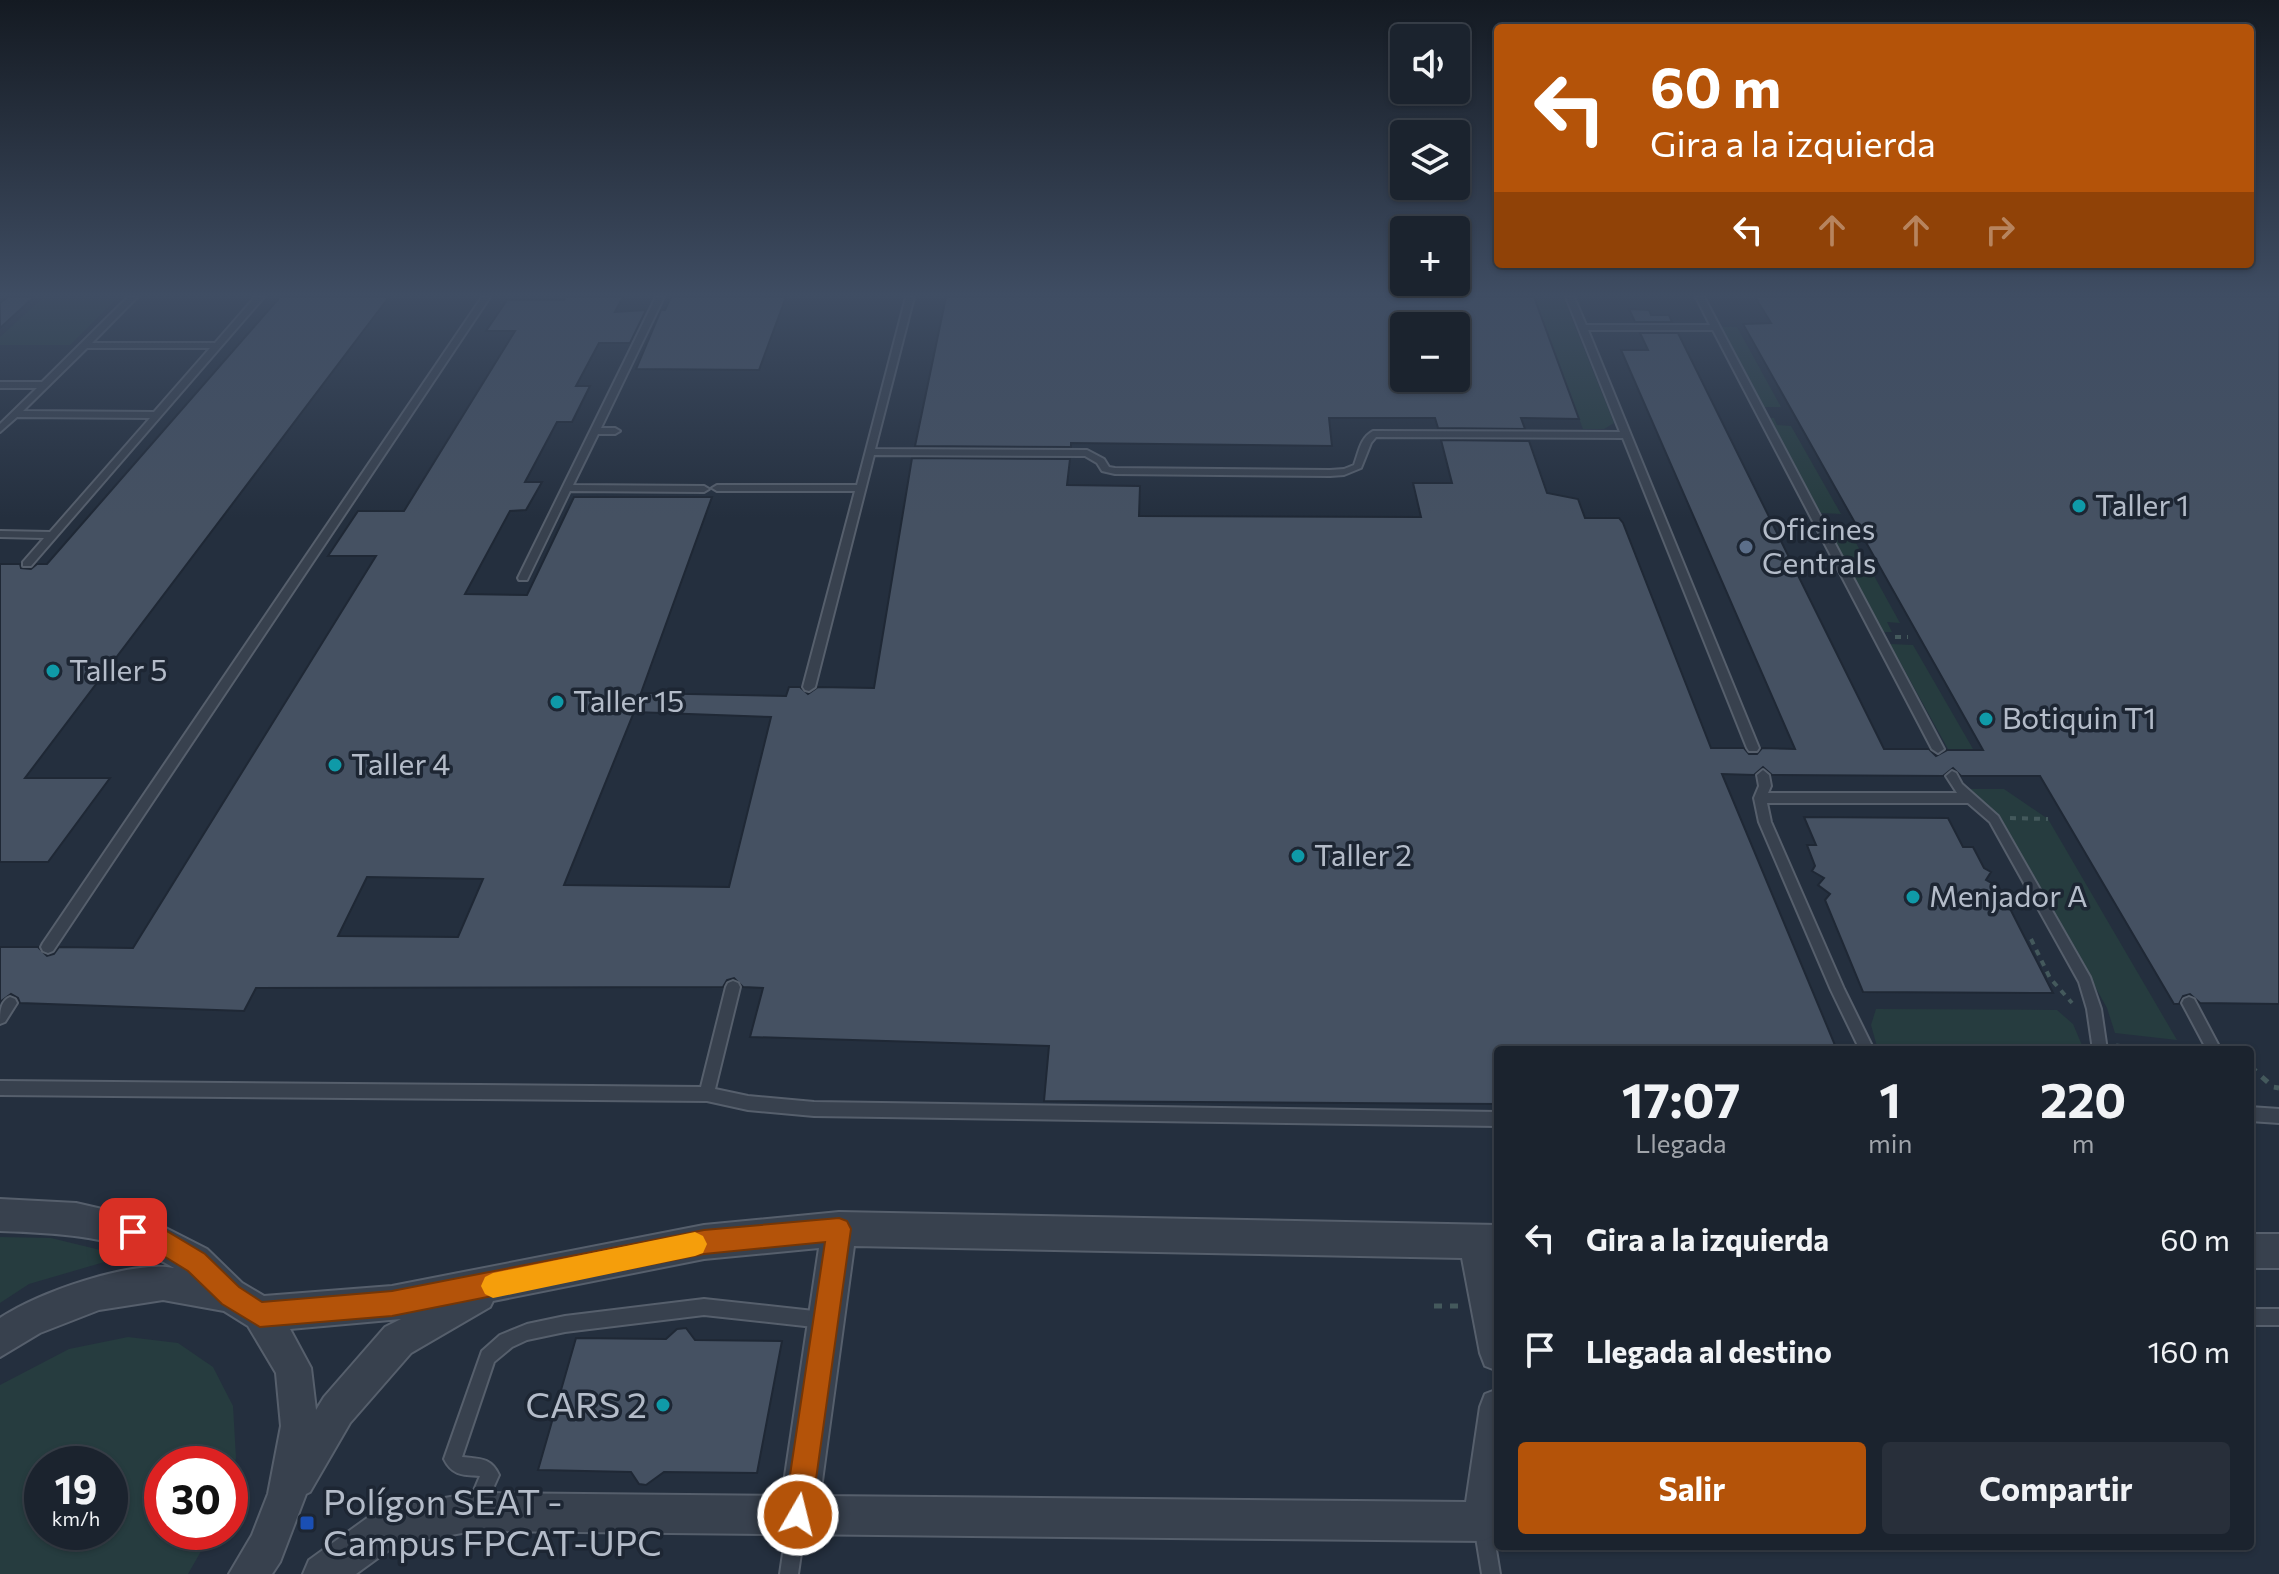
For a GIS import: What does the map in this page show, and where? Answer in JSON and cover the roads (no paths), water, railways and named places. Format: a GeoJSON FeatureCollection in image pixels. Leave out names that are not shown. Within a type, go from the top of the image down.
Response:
{"type":"FeatureCollection","features":[{"type":"Feature","properties":{"kind":"street"},"geometry":{"type":"LineString","coordinates":[[0,1215],[86,1219],[157,1239],[196,1262],[245,1305],[293,1368],[300,1426],[287,1494]]}},
{"type":"Feature","properties":{"kind":"street"},"geometry":{"type":"LineString","coordinates":[[0,1339],[29,1320],[99,1293],[163,1283],[245,1305],[392,1303],[704,1242],[839,1229],[1487,1242],[1494,1311]]}},
{"type":"Feature","properties":{"kind":"street"},"geometry":{"type":"LineString","coordinates":[[798,1515],[839,1229]]}},
{"type":"Feature","properties":{"kind":"street"},"geometry":{"type":"LineString","coordinates":[[2254,1251],[2279,1251]]}},
{"type":"Feature","properties":{"kind":"street"},"geometry":{"type":"LineString","coordinates":[[257,1565],[287,1494],[337,1410],[398,1340],[495,1285]]}},
{"type":"Feature","properties":{"kind":"street"},"geometry":{"type":"LineString","coordinates":[[323,1574],[388,1527],[473,1512],[1483,1522],[1494,1438]]}},
{"type":"Feature","properties":{"kind":"lane"},"geometry":{"type":"LineString","coordinates":[[0,429],[59,370]]}},
{"type":"Feature","properties":{"kind":"lane"},"geometry":{"type":"LineString","coordinates":[[27,564],[195,370]]}},
{"type":"Feature","properties":{"kind":"lane"},"geometry":{"type":"LineString","coordinates":[[48,947],[437,370]]}},
{"type":"Feature","properties":{"kind":"lane"},"geometry":{"type":"LineString","coordinates":[[523,578],[624,370]]}},
{"type":"Feature","properties":{"kind":"lane"},"geometry":{"type":"LineString","coordinates":[[809,687],[891,370]]}},
{"type":"Feature","properties":{"kind":"lane"},"geometry":{"type":"LineString","coordinates":[[1599,370],[1753,748]]}},
{"type":"Feature","properties":{"kind":"lane"},"geometry":{"type":"LineString","coordinates":[[1738,370],[1938,749]]}},
{"type":"Feature","properties":{"kind":"lane"},"geometry":{"type":"LineString","coordinates":[[0,385],[44,385]]}},
{"type":"Feature","properties":{"kind":"lane"},"geometry":{"type":"LineString","coordinates":[[15,414],[158,415]]}},
{"type":"Feature","properties":{"kind":"lane"},"geometry":{"type":"LineString","coordinates":[[595,431],[615,431]]}},
{"type":"Feature","properties":{"kind":"lane"},"geometry":{"type":"LineString","coordinates":[[870,452],[1087,453],[1101,461],[1105,469],[1115,471],[1351,473],[1359,466],[1366,442],[1373,434],[1626,435]]}},
{"type":"Feature","properties":{"kind":"lane"},"geometry":{"type":"LineString","coordinates":[[567,488],[704,489]]}},
{"type":"Feature","properties":{"kind":"lane"},"geometry":{"type":"LineString","coordinates":[[717,488],[859,488]]}},
{"type":"Feature","properties":{"kind":"lane"},"geometry":{"type":"LineString","coordinates":[[0,534],[53,535]]}},
{"type":"Feature","properties":{"kind":"lane"},"geometry":{"type":"LineString","coordinates":[[1763,775],[1765,786],[1760,798],[1765,822],[1865,1046]]}},
{"type":"Feature","properties":{"kind":"lane"},"geometry":{"type":"LineString","coordinates":[[1952,776],[1958,787],[1994,819],[2085,981],[2094,1009],[2099,1046]]}},
{"type":"Feature","properties":{"kind":"lane"},"geometry":{"type":"LineString","coordinates":[[1760,798],[1972,798]]}},
{"type":"Feature","properties":{"kind":"lane"},"geometry":{"type":"LineString","coordinates":[[707,1094],[733,987]]}},
{"type":"Feature","properties":{"kind":"lane"},"geometry":{"type":"LineString","coordinates":[[0,1018],[10,1003]]}},
{"type":"Feature","properties":{"kind":"lane"},"geometry":{"type":"LineString","coordinates":[[2189,1003],[2212,1046]]}},
{"type":"Feature","properties":{"kind":"lane"},"geometry":{"type":"LineString","coordinates":[[0,1088],[707,1094],[748,1103],[814,1109],[1494,1119]]}},
{"type":"Feature","properties":{"kind":"lane"},"geometry":{"type":"LineString","coordinates":[[2254,1114],[2279,1116]]}},
{"type":"Feature","properties":{"kind":"lane"},"geometry":{"type":"LineString","coordinates":[[473,1512],[490,1475],[485,1468],[458,1466],[453,1459],[488,1357],[506,1341],[527,1332],[565,1324],[704,1307],[815,1322],[826,1320]]}},
{"type":"Feature","properties":{"kind":"lane"},"geometry":{"type":"LineString","coordinates":[[2254,1317],[2279,1317]]}},
{"type":"Feature","properties":{"kind":"lane"},"geometry":{"type":"LineString","coordinates":[[789,1574],[798,1515]]}},
{"type":"Feature","properties":{"kind":"lane"},"geometry":{"type":"LineString","coordinates":[[1483,1522],[1491,1574]]}},
{"type":"Feature","properties":{"kind":"place","name":"Taller 1"},"geometry":{"type":"Point","coordinates":[2079,506]}},
{"type":"Feature","properties":{"kind":"place","name":"Oficines Centrals"},"geometry":{"type":"Point","coordinates":[1746,547]}},
{"type":"Feature","properties":{"kind":"place","name":"Taller 5"},"geometry":{"type":"Point","coordinates":[53,671]}},
{"type":"Feature","properties":{"kind":"place","name":"Taller 15"},"geometry":{"type":"Point","coordinates":[557,702]}},
{"type":"Feature","properties":{"kind":"place","name":"Botiquin T1"},"geometry":{"type":"Point","coordinates":[1986,719]}},
{"type":"Feature","properties":{"kind":"place","name":"Taller 4"},"geometry":{"type":"Point","coordinates":[335,765]}},
{"type":"Feature","properties":{"kind":"place","name":"Taller 2"},"geometry":{"type":"Point","coordinates":[1298,856]}},
{"type":"Feature","properties":{"kind":"place","name":"Menjador A"},"geometry":{"type":"Point","coordinates":[1913,897]}},
{"type":"Feature","properties":{"kind":"place","name":"CARS 2"},"geometry":{"type":"Point","coordinates":[663,1405]}},
{"type":"Feature","properties":{"kind":"place","name":"Polígon SEAT - Campus FPCAT-UPC"},"geometry":{"type":"Point","coordinates":[307,1523]}}]}
